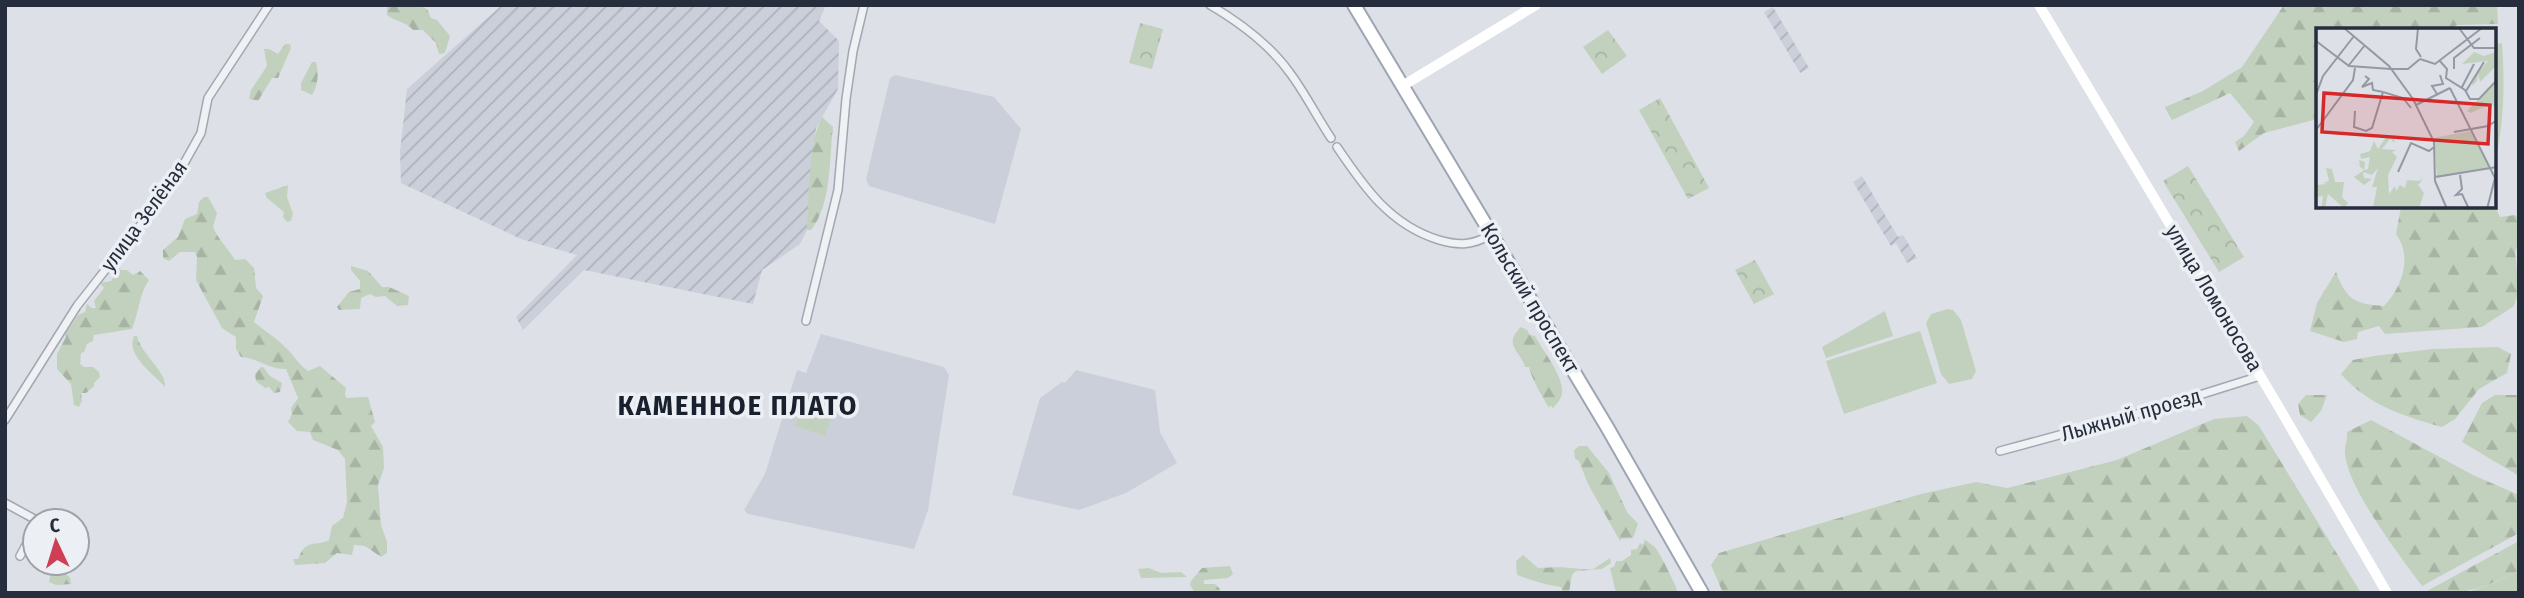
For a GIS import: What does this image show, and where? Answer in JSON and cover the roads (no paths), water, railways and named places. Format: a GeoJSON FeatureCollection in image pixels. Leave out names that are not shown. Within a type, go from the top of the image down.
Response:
{"type":"FeatureCollection","features":[{"type":"Feature","properties":{"kind":"main road","name":"Кольский проспект"},"geometry":{"type":"LineString","coordinates":[[1354,5],[1608,427],[1703,593]]}},
{"type":"Feature","properties":{"kind":"street","name":"улица Зелёная"},"geometry":{"type":"LineString","coordinates":[[5,420],[77,306],[172,185],[201,133],[208,99],[269,5]]}},
{"type":"Feature","properties":{"kind":"street"},"geometry":{"type":"LineString","coordinates":[[806,321],[838,190],[849,75],[864,5]]}},
{"type":"Feature","properties":{"kind":"street"},"geometry":{"type":"LineString","coordinates":[[1210,5],[1262,43],[1289,71],[1331,138]]}},
{"type":"Feature","properties":{"kind":"street"},"geometry":{"type":"LineString","coordinates":[[1404,85],[1536,5]]}},
{"type":"Feature","properties":{"kind":"street","name":"улица Ломоносова"},"geometry":{"type":"LineString","coordinates":[[2039,5],[2386,593]]}},
{"type":"Feature","properties":{"kind":"street"},"geometry":{"type":"LineString","coordinates":[[1337,147],[1377,203],[1399,221],[1425,236],[1457,245],[1474,244],[1491,235]]}},
{"type":"Feature","properties":{"kind":"street","name":"Лыжный проезд"},"geometry":{"type":"LineString","coordinates":[[2000,452],[2155,410],[2260,376]]}},
{"type":"Feature","properties":{"kind":"street"},"geometry":{"type":"LineString","coordinates":[[5,503],[21,512]]}},
{"type":"Feature","properties":{"kind":"district","name":"КАМЕННОЕ ПЛАТО"},"geometry":{"type":"Point","coordinates":[738,405]}}]}
